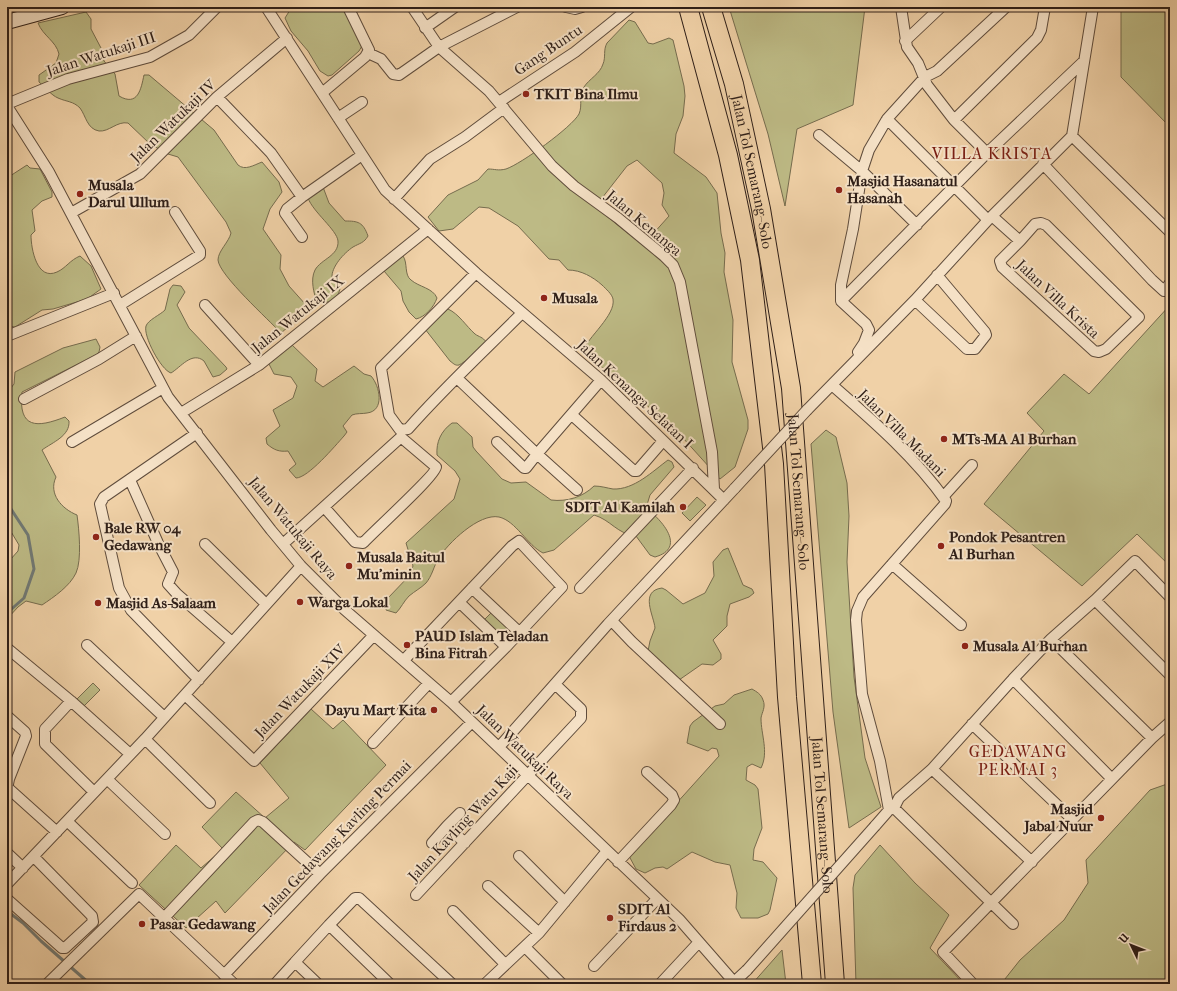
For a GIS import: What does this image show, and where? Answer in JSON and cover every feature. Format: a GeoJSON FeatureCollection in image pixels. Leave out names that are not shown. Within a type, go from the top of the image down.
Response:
{"type":"FeatureCollection","features":[{"type":"Feature","properties":{"kind":"highway","name":"Jalan Tol Semarang–Solo"},"geometry":{"type":"LineString","coordinates":[[688,7],[728,155],[750,260],[774,464],[788,697],[812,984]]}},
{"type":"Feature","properties":{"kind":"highway","name":"Jalan Tol Semarang–Solo"},"geometry":{"type":"LineString","coordinates":[[711,7],[734,84],[759,201],[791,388],[835,984]]}},
{"type":"Feature","properties":{"kind":"street"},"geometry":{"type":"LineString","coordinates":[[7,22],[36,10],[62,7]]}},
{"type":"Feature","properties":{"kind":"street","name":"Jalan Watukaji III"},"geometry":{"type":"LineString","coordinates":[[7,105],[68,79],[150,57],[189,35],[217,7]]}},
{"type":"Feature","properties":{"kind":"street","name":"Jalan Kenanga Selatan I"},"geometry":{"type":"LineString","coordinates":[[266,7],[385,190],[476,273],[601,380],[693,468],[724,500]]}},
{"type":"Feature","properties":{"kind":"street"},"geometry":{"type":"LineString","coordinates":[[322,92],[368,53],[368,45],[348,7]]}},
{"type":"Feature","properties":{"kind":"street","name":"Jalan Kenanga"},"geometry":{"type":"LineString","coordinates":[[412,7],[439,47],[489,91],[552,166],[574,186],[618,218],[673,265],[680,282],[710,445],[714,489]]}},
{"type":"Feature","properties":{"kind":"street"},"geometry":{"type":"LineString","coordinates":[[425,28],[455,7]]}},
{"type":"Feature","properties":{"kind":"street"},"geometry":{"type":"LineString","coordinates":[[368,53],[381,59],[393,74],[399,75],[439,47],[454,41],[517,7]]}},
{"type":"Feature","properties":{"kind":"street"},"geometry":{"type":"LineString","coordinates":[[566,7],[576,9],[582,7]]}},
{"type":"Feature","properties":{"kind":"street","name":"Gang Buntu"},"geometry":{"type":"LineString","coordinates":[[501,105],[575,52],[631,7]]}},
{"type":"Feature","properties":{"kind":"street"},"geometry":{"type":"LineString","coordinates":[[901,7],[905,41],[907,47],[918,63],[927,85],[954,120],[987,153]]}},
{"type":"Feature","properties":{"kind":"street"},"geometry":{"type":"LineString","coordinates":[[905,41],[941,7]]}},
{"type":"Feature","properties":{"kind":"street"},"geometry":{"type":"LineString","coordinates":[[844,373],[864,343],[869,330],[866,324],[841,301],[841,286],[854,229],[862,171],[876,135],[887,119],[925,77],[937,71],[1006,7]]}},
{"type":"Feature","properties":{"kind":"street"},"geometry":{"type":"LineString","coordinates":[[954,120],[1037,38],[1041,30],[1045,7]]}},
{"type":"Feature","properties":{"kind":"street"},"geometry":{"type":"LineString","coordinates":[[499,747],[610,622],[807,410],[915,300],[990,218],[1072,136],[1093,7]]}},
{"type":"Feature","properties":{"kind":"street","name":"Jalan Watukaji IV"},"geometry":{"type":"LineString","coordinates":[[71,213],[140,174],[217,97],[286,38]]}},
{"type":"Feature","properties":{"kind":"street"},"geometry":{"type":"LineString","coordinates":[[841,301],[987,153],[1084,61]]}},
{"type":"Feature","properties":{"kind":"street"},"geometry":{"type":"LineString","coordinates":[[217,97],[272,153],[302,197]]}},
{"type":"Feature","properties":{"kind":"street"},"geometry":{"type":"LineString","coordinates":[[338,118],[362,102]]}},
{"type":"Feature","properties":{"kind":"street","name":"Jalan Watukaji Raya"},"geometry":{"type":"LineString","coordinates":[[7,105],[49,172],[163,388],[301,566],[374,635],[451,702],[607,850],[699,942],[734,983]]}},
{"type":"Feature","properties":{"kind":"street"},"geometry":{"type":"LineString","coordinates":[[394,199],[430,160],[465,137],[501,105]]}},
{"type":"Feature","properties":{"kind":"street"},"geometry":{"type":"LineString","coordinates":[[887,119],[955,187],[990,218],[1020,241]]}},
{"type":"Feature","properties":{"kind":"street"},"geometry":{"type":"LineString","coordinates":[[819,135],[862,171],[917,225]]}},
{"type":"Feature","properties":{"kind":"street"},"geometry":{"type":"LineString","coordinates":[[1072,136],[1170,232]]}},
{"type":"Feature","properties":{"kind":"street"},"geometry":{"type":"LineString","coordinates":[[302,238],[285,213],[287,209],[362,155]]}},
{"type":"Feature","properties":{"kind":"street"},"geometry":{"type":"LineString","coordinates":[[1043,164],[1155,283],[1164,291],[1170,283]]}},
{"type":"Feature","properties":{"kind":"street"},"geometry":{"type":"LineString","coordinates":[[120,305],[200,255],[200,251],[175,212]]}},
{"type":"Feature","properties":{"kind":"street","name":"Jalan Villa Krista"},"geometry":{"type":"LineString","coordinates":[[1041,223],[1046,225],[1139,317],[1106,349],[1099,352],[1094,351],[1002,267],[1000,261],[1020,241],[1035,224],[1041,223]]}},
{"type":"Feature","properties":{"kind":"street","name":"Jalan Watukaji IX"},"geometry":{"type":"LineString","coordinates":[[181,413],[259,365],[428,229]]}},
{"type":"Feature","properties":{"kind":"street"},"geometry":{"type":"LineString","coordinates":[[476,273],[381,368],[389,415],[400,430],[408,429],[438,394],[457,378],[522,313]]}},
{"type":"Feature","properties":{"kind":"street"},"geometry":{"type":"LineString","coordinates":[[915,300],[967,349],[975,349],[984,339],[986,336],[985,332],[937,275]]}},
{"type":"Feature","properties":{"kind":"street"},"geometry":{"type":"LineString","coordinates":[[7,336],[114,293]]}},
{"type":"Feature","properties":{"kind":"street"},"geometry":{"type":"LineString","coordinates":[[205,305],[259,365]]}},
{"type":"Feature","properties":{"kind":"street"},"geometry":{"type":"LineString","coordinates":[[24,398],[99,359],[136,336]]}},
{"type":"Feature","properties":{"kind":"street"},"geometry":{"type":"LineString","coordinates":[[457,378],[577,490]]}},
{"type":"Feature","properties":{"kind":"street"},"geometry":{"type":"LineString","coordinates":[[497,442],[524,468],[572,415],[601,380]]}},
{"type":"Feature","properties":{"kind":"street","name":"Jalan Villa Madani"},"geometry":{"type":"LineString","coordinates":[[832,385],[884,431],[929,479],[944,501]]}},
{"type":"Feature","properties":{"kind":"street"},"geometry":{"type":"LineString","coordinates":[[72,442],[163,388]]}},
{"type":"Feature","properties":{"kind":"street"},"geometry":{"type":"LineString","coordinates":[[572,415],[634,471],[637,471],[664,441]]}},
{"type":"Feature","properties":{"kind":"street"},"geometry":{"type":"LineString","coordinates":[[197,433],[104,497],[100,504],[119,588],[131,610],[199,680]]}},
{"type":"Feature","properties":{"kind":"street"},"geometry":{"type":"LineString","coordinates":[[283,544],[400,438],[436,467],[434,473],[418,490],[363,543],[355,542],[324,507]]}},
{"type":"Feature","properties":{"kind":"street"},"geometry":{"type":"LineString","coordinates":[[972,465],[892,564],[863,597],[856,611],[862,694],[891,809],[1013,924]]}},
{"type":"Feature","properties":{"kind":"street"},"geometry":{"type":"LineString","coordinates":[[580,588],[693,468]]}},
{"type":"Feature","properties":{"kind":"street"},"geometry":{"type":"LineString","coordinates":[[130,480],[158,543],[173,572],[168,584],[177,594],[232,642]]}},
{"type":"Feature","properties":{"kind":"street"},"geometry":{"type":"LineString","coordinates":[[404,660],[512,546],[517,541],[520,542],[562,587],[518,632],[506,647],[451,702]]}},
{"type":"Feature","properties":{"kind":"street"},"geometry":{"type":"LineString","coordinates":[[205,544],[266,604]]}},
{"type":"Feature","properties":{"kind":"street"},"geometry":{"type":"LineString","coordinates":[[734,983],[874,826],[891,809],[899,798],[932,769],[1051,639],[1095,600],[1135,561],[1170,596]]}},
{"type":"Feature","properties":{"kind":"street"},"geometry":{"type":"LineString","coordinates":[[892,564],[961,625]]}},
{"type":"Feature","properties":{"kind":"street"},"geometry":{"type":"LineString","coordinates":[[7,884],[34,858],[199,680],[301,566]]}},
{"type":"Feature","properties":{"kind":"street"},"geometry":{"type":"LineString","coordinates":[[472,588],[518,632]]}},
{"type":"Feature","properties":{"kind":"street"},"geometry":{"type":"LineString","coordinates":[[1095,600],[1170,675]]}},
{"type":"Feature","properties":{"kind":"street"},"geometry":{"type":"LineString","coordinates":[[459,602],[506,647]]}},
{"type":"Feature","properties":{"kind":"street"},"geometry":{"type":"LineString","coordinates":[[610,622],[720,724]]}},
{"type":"Feature","properties":{"kind":"street","name":"Jalan Watukaji XIV"},"geometry":{"type":"LineString","coordinates":[[185,695],[254,761],[374,635]]}},
{"type":"Feature","properties":{"kind":"street"},"geometry":{"type":"LineString","coordinates":[[1051,639],[1152,738]]}},
{"type":"Feature","properties":{"kind":"street"},"geometry":{"type":"LineString","coordinates":[[88,645],[164,716]]}},
{"type":"Feature","properties":{"kind":"street"},"geometry":{"type":"LineString","coordinates":[[7,648],[71,701],[130,754]]}},
{"type":"Feature","properties":{"kind":"street"},"geometry":{"type":"LineString","coordinates":[[1013,679],[1112,779]]}},
{"type":"Feature","properties":{"kind":"street"},"geometry":{"type":"LineString","coordinates":[[373,743],[429,682]]}},
{"type":"Feature","properties":{"kind":"street","name":"Jalan Kavling Watu Kaji"},"geometry":{"type":"LineString","coordinates":[[416,895],[528,776],[582,716],[579,705],[555,684]]}},
{"type":"Feature","properties":{"kind":"street"},"geometry":{"type":"LineString","coordinates":[[71,701],[45,729],[45,744],[94,792]]}},
{"type":"Feature","properties":{"kind":"street"},"geometry":{"type":"LineString","coordinates":[[7,716],[25,732],[26,736],[8,784],[57,832]]}},
{"type":"Feature","properties":{"kind":"street","name":"Jalan Gedawang Kavling Permai"},"geometry":{"type":"LineString","coordinates":[[224,975],[320,874],[472,722]]}},
{"type":"Feature","properties":{"kind":"street"},"geometry":{"type":"LineString","coordinates":[[972,984],[943,953],[1152,738],[1170,722]]}},
{"type":"Feature","properties":{"kind":"street"},"geometry":{"type":"LineString","coordinates":[[972,724],[1073,820]]}},
{"type":"Feature","properties":{"kind":"street"},"geometry":{"type":"LineString","coordinates":[[144,739],[210,803]]}},
{"type":"Feature","properties":{"kind":"street"},"geometry":{"type":"LineString","coordinates":[[932,769],[1032,862]]}},
{"type":"Feature","properties":{"kind":"street"},"geometry":{"type":"LineString","coordinates":[[618,862],[671,806],[674,800],[672,795],[647,772]]}},
{"type":"Feature","properties":{"kind":"street"},"geometry":{"type":"LineString","coordinates":[[107,779],[165,834]]}},
{"type":"Feature","properties":{"kind":"street"},"geometry":{"type":"LineString","coordinates":[[432,843],[460,813]]}},
{"type":"Feature","properties":{"kind":"street"},"geometry":{"type":"LineString","coordinates":[[164,918],[254,822],[258,820],[263,822],[320,874]]}},
{"type":"Feature","properties":{"kind":"street"},"geometry":{"type":"LineString","coordinates":[[67,821],[132,882]]}},
{"type":"Feature","properties":{"kind":"street"},"geometry":{"type":"LineString","coordinates":[[447,826],[464,843]]}},
{"type":"Feature","properties":{"kind":"street"},"geometry":{"type":"LineString","coordinates":[[484,984],[539,933],[566,902],[607,850]]}},
{"type":"Feature","properties":{"kind":"street"},"geometry":{"type":"LineString","coordinates":[[7,853],[23,868]]}},
{"type":"Feature","properties":{"kind":"street"},"geometry":{"type":"LineString","coordinates":[[519,856],[566,902]]}},
{"type":"Feature","properties":{"kind":"street"},"geometry":{"type":"LineString","coordinates":[[7,898],[62,948],[65,948],[93,922],[92,916],[34,858]]}},
{"type":"Feature","properties":{"kind":"street"},"geometry":{"type":"LineString","coordinates":[[488,886],[539,933]]}},
{"type":"Feature","properties":{"kind":"street"},"geometry":{"type":"LineString","coordinates":[[47,984],[139,894],[234,984]]}},
{"type":"Feature","properties":{"kind":"street"},"geometry":{"type":"LineString","coordinates":[[275,984],[355,898],[359,898],[452,984]]}},
{"type":"Feature","properties":{"kind":"street"},"geometry":{"type":"LineString","coordinates":[[594,966],[657,899]]}},
{"type":"Feature","properties":{"kind":"street"},"geometry":{"type":"LineString","coordinates":[[453,911],[506,964]]}},
{"type":"Feature","properties":{"kind":"street"},"geometry":{"type":"LineString","coordinates":[[329,925],[390,984]]}},
{"type":"Feature","properties":{"kind":"street"},"geometry":{"type":"LineString","coordinates":[[660,984],[699,942]]}},
{"type":"Feature","properties":{"kind":"street"},"geometry":{"type":"LineString","coordinates":[[525,946],[562,984]]}},
{"type":"Feature","properties":{"kind":"street"},"geometry":{"type":"LineString","coordinates":[[295,962],[318,984]]}},
{"type":"Feature","properties":{"kind":"shaded area"},"geometry":{"type":"Polygon","coordinates":[[[297,7],[345,7],[362,46],[359,51],[332,75],[328,76],[320,71],[308,51],[291,31],[285,18],[290,10],[297,7]]]}},
{"type":"Feature","properties":{"kind":"shaded area"},"geometry":{"type":"Polygon","coordinates":[[[729,7],[865,7],[853,105],[797,129],[785,206],[768,134],[729,7]]]}},
{"type":"Feature","properties":{"kind":"shaded area"},"geometry":{"type":"Polygon","coordinates":[[[1121,7],[1170,7],[1170,127],[1121,77],[1121,7]]]}},
{"type":"Feature","properties":{"kind":"shaded area"},"geometry":{"type":"Polygon","coordinates":[[[86,12],[91,19],[91,29],[101,48],[104,61],[115,74],[119,96],[125,99],[134,98],[140,91],[144,75],[149,75],[214,130],[238,165],[241,167],[247,167],[262,162],[279,182],[282,192],[270,209],[263,229],[281,255],[280,269],[289,286],[306,305],[302,315],[281,333],[235,286],[221,267],[218,257],[231,233],[226,222],[178,157],[168,154],[150,144],[128,123],[120,124],[103,131],[95,130],[89,125],[80,108],[72,103],[55,97],[39,82],[39,75],[56,63],[59,54],[38,23],[86,12]]]}},
{"type":"Feature","properties":{"kind":"shaded area"},"geometry":{"type":"Polygon","coordinates":[[[629,20],[635,22],[648,43],[653,44],[669,38],[673,40],[685,96],[683,116],[676,134],[674,153],[706,177],[717,193],[721,233],[725,253],[724,272],[733,320],[732,362],[748,420],[748,429],[735,467],[720,479],[683,438],[663,423],[637,394],[582,352],[606,319],[613,305],[611,295],[602,285],[586,274],[568,270],[559,260],[549,259],[518,226],[489,208],[479,207],[453,229],[439,231],[428,217],[448,195],[478,180],[488,169],[499,170],[513,166],[546,144],[567,127],[579,114],[582,90],[602,68],[607,43],[629,20]],[[637,160],[627,166],[595,207],[643,245],[669,216],[662,205],[664,193],[662,183],[637,160]]]}},
{"type":"Feature","properties":{"kind":"shaded area"},"geometry":{"type":"Polygon","coordinates":[[[27,165],[30,168],[40,169],[52,192],[52,197],[42,201],[32,210],[35,231],[31,235],[31,241],[36,262],[44,272],[50,274],[57,272],[80,256],[91,266],[101,289],[87,299],[53,309],[42,310],[15,327],[7,326],[7,178],[27,165]]]}},
{"type":"Feature","properties":{"kind":"shaded area"},"geometry":{"type":"Polygon","coordinates":[[[323,187],[329,203],[345,221],[360,223],[368,236],[363,242],[353,247],[346,253],[336,265],[332,278],[340,289],[335,299],[329,302],[317,303],[313,286],[315,270],[333,254],[338,246],[337,237],[334,232],[308,198],[323,187]]]}},
{"type":"Feature","properties":{"kind":"shaded area"},"geometry":{"type":"Polygon","coordinates":[[[403,256],[409,278],[432,292],[437,298],[429,311],[416,319],[409,312],[403,301],[401,291],[384,271],[398,257],[403,256]]]}},
{"type":"Feature","properties":{"kind":"shaded area"},"geometry":{"type":"Polygon","coordinates":[[[173,285],[181,286],[185,292],[177,305],[189,328],[226,367],[227,369],[220,375],[213,377],[204,361],[200,358],[187,361],[171,373],[162,366],[154,352],[147,337],[146,326],[165,310],[170,289],[173,285]]]}},
{"type":"Feature","properties":{"kind":"shaded area"},"geometry":{"type":"Polygon","coordinates":[[[1170,305],[1170,566],[1137,534],[1082,586],[984,504],[1044,431],[1027,413],[1064,374],[1089,394],[1170,305]]]}},
{"type":"Feature","properties":{"kind":"shaded area"},"geometry":{"type":"Polygon","coordinates":[[[448,309],[456,314],[475,334],[486,342],[473,355],[459,365],[455,365],[450,361],[425,329],[448,309]]]}},
{"type":"Feature","properties":{"kind":"shaded area"},"geometry":{"type":"Polygon","coordinates":[[[96,339],[100,347],[99,352],[96,355],[22,392],[23,413],[26,419],[38,424],[55,421],[65,417],[69,421],[69,426],[64,435],[42,450],[56,477],[54,483],[55,495],[66,509],[77,515],[79,560],[76,573],[66,587],[42,605],[26,601],[7,619],[7,578],[10,560],[18,551],[19,545],[7,525],[7,393],[14,384],[15,372],[63,348],[96,339]]]}},
{"type":"Feature","properties":{"kind":"shaded area"},"geometry":{"type":"Polygon","coordinates":[[[291,344],[317,369],[315,381],[323,387],[354,366],[364,374],[371,376],[377,386],[379,398],[379,403],[373,411],[352,415],[343,426],[347,432],[340,441],[307,473],[296,478],[289,470],[296,464],[288,451],[279,451],[272,448],[267,444],[266,438],[280,426],[273,410],[293,398],[297,386],[291,377],[274,374],[268,362],[291,344]]]}},
{"type":"Feature","properties":{"kind":"shaded area"},"geometry":{"type":"Polygon","coordinates":[[[452,423],[457,423],[472,437],[473,447],[502,479],[511,483],[526,482],[551,500],[574,498],[590,490],[594,486],[613,489],[628,486],[643,479],[668,460],[672,462],[674,467],[650,495],[646,508],[659,519],[664,526],[670,541],[669,547],[664,553],[655,557],[650,555],[636,536],[624,533],[600,517],[594,515],[554,550],[543,553],[532,545],[511,523],[499,517],[491,517],[474,524],[465,530],[449,545],[438,559],[426,583],[409,596],[396,613],[386,610],[388,598],[410,575],[413,566],[406,543],[454,499],[460,479],[455,471],[437,455],[438,441],[442,433],[452,423]]]}},
{"type":"Feature","properties":{"kind":"shaded area"},"geometry":{"type":"Polygon","coordinates":[[[826,430],[836,437],[847,483],[849,516],[847,562],[854,677],[865,758],[881,807],[849,828],[833,712],[811,444],[826,430]]]}},
{"type":"Feature","properties":{"kind":"shaded area"},"geometry":{"type":"Polygon","coordinates":[[[697,497],[706,505],[690,521],[682,513],[697,497]]]}},
{"type":"Feature","properties":{"kind":"shaded area"},"geometry":{"type":"Polygon","coordinates":[[[728,548],[743,585],[752,589],[754,593],[749,597],[730,604],[727,616],[727,626],[713,640],[721,654],[721,659],[713,665],[702,664],[679,680],[648,651],[655,628],[649,599],[655,590],[662,588],[683,604],[705,593],[714,576],[713,562],[723,550],[728,548]]]}},
{"type":"Feature","properties":{"kind":"shaded area"},"geometry":{"type":"Polygon","coordinates":[[[492,612],[509,629],[500,638],[483,621],[492,612]]]}},
{"type":"Feature","properties":{"kind":"shaded area"},"geometry":{"type":"Polygon","coordinates":[[[93,683],[100,690],[83,707],[76,700],[93,683]]]}},
{"type":"Feature","properties":{"kind":"shaded area"},"geometry":{"type":"Polygon","coordinates":[[[752,689],[760,695],[764,703],[761,724],[765,750],[761,768],[752,764],[747,767],[746,780],[755,785],[758,789],[762,828],[754,849],[753,860],[763,862],[777,878],[768,914],[758,918],[741,918],[736,908],[737,893],[730,865],[715,862],[692,852],[667,869],[663,867],[655,868],[645,873],[636,869],[629,856],[719,756],[717,749],[712,748],[708,751],[687,743],[690,726],[693,722],[715,706],[724,704],[734,695],[752,689]]]}},
{"type":"Feature","properties":{"kind":"shaded area"},"geometry":{"type":"Polygon","coordinates":[[[311,709],[333,729],[343,720],[386,765],[305,850],[294,842],[225,913],[216,901],[186,928],[139,885],[176,845],[201,868],[223,849],[202,827],[236,792],[265,818],[289,798],[260,763],[311,709]]]}},
{"type":"Feature","properties":{"kind":"shaded area"},"geometry":{"type":"Polygon","coordinates":[[[1170,783],[1170,984],[1001,984],[1020,960],[1064,920],[1088,883],[1086,860],[1150,790],[1170,783]]]}},
{"type":"Feature","properties":{"kind":"shaded area"},"geometry":{"type":"Polygon","coordinates":[[[880,845],[915,883],[949,915],[930,948],[964,984],[856,984],[853,888],[855,875],[880,845]]]}},
{"type":"Feature","properties":{"kind":"shaded area"},"geometry":{"type":"Polygon","coordinates":[[[782,950],[786,984],[752,984],[782,950]]]}},
{"type":"Feature","properties":{"kind":"waterway"},"geometry":{"type":"LineString","coordinates":[[7,503],[28,535],[34,569],[24,598],[7,613]]}},
{"type":"Feature","properties":{"kind":"waterway"},"geometry":{"type":"LineString","coordinates":[[7,911],[23,923],[90,984]]}},
{"type":"Feature","properties":{"kind":"place","name":"TKIT Bina Ilmu"},"geometry":{"type":"Point","coordinates":[526,94]}},
{"type":"Feature","properties":{"kind":"place","name":"Masjid Hasanatul Hasanah"},"geometry":{"type":"Point","coordinates":[839,190]}},
{"type":"Feature","properties":{"kind":"place","name":"Musala Darul Ullum"},"geometry":{"type":"Point","coordinates":[80,194]}},
{"type":"Feature","properties":{"kind":"place","name":"Musala"},"geometry":{"type":"Point","coordinates":[544,298]}},
{"type":"Feature","properties":{"kind":"place","name":"MTs-MA Al Burhan"},"geometry":{"type":"Point","coordinates":[944,439]}},
{"type":"Feature","properties":{"kind":"place","name":"SDIT Al Kamilah"},"geometry":{"type":"Point","coordinates":[683,507]}},
{"type":"Feature","properties":{"kind":"place","name":"Bale RW 04 Gedawang"},"geometry":{"type":"Point","coordinates":[96,537]}},
{"type":"Feature","properties":{"kind":"place","name":"Pondok Pesantren Al Burhan"},"geometry":{"type":"Point","coordinates":[941,546]}},
{"type":"Feature","properties":{"kind":"place","name":"Musala Baitul Mu'minin"},"geometry":{"type":"Point","coordinates":[349,566]}},
{"type":"Feature","properties":{"kind":"place","name":"Warga Lokal"},"geometry":{"type":"Point","coordinates":[300,602]}},
{"type":"Feature","properties":{"kind":"place","name":"Masjid As-Salaam"},"geometry":{"type":"Point","coordinates":[98,603]}},
{"type":"Feature","properties":{"kind":"place","name":"PAUD Islam Teladan Bina Fitrah"},"geometry":{"type":"Point","coordinates":[407,645]}},
{"type":"Feature","properties":{"kind":"place","name":"Musala Al Burhan"},"geometry":{"type":"Point","coordinates":[965,646]}},
{"type":"Feature","properties":{"kind":"place","name":"Dayu Mart Kita"},"geometry":{"type":"Point","coordinates":[434,710]}},
{"type":"Feature","properties":{"kind":"place","name":"Masjid Jabal Nuur"},"geometry":{"type":"Point","coordinates":[1101,818]}},
{"type":"Feature","properties":{"kind":"place","name":"SDIT Al Firdaus 2"},"geometry":{"type":"Point","coordinates":[610,918]}},
{"type":"Feature","properties":{"kind":"place","name":"Pasar Gedawang"},"geometry":{"type":"Point","coordinates":[142,924]}},
{"type":"Feature","properties":{"kind":"district","name":"VILLA KRISTA"},"geometry":{"type":"Point","coordinates":[992,153]}},
{"type":"Feature","properties":{"kind":"district","name":"GEDAWANG PERMAI 3"},"geometry":{"type":"Point","coordinates":[1018,760]}}]}
